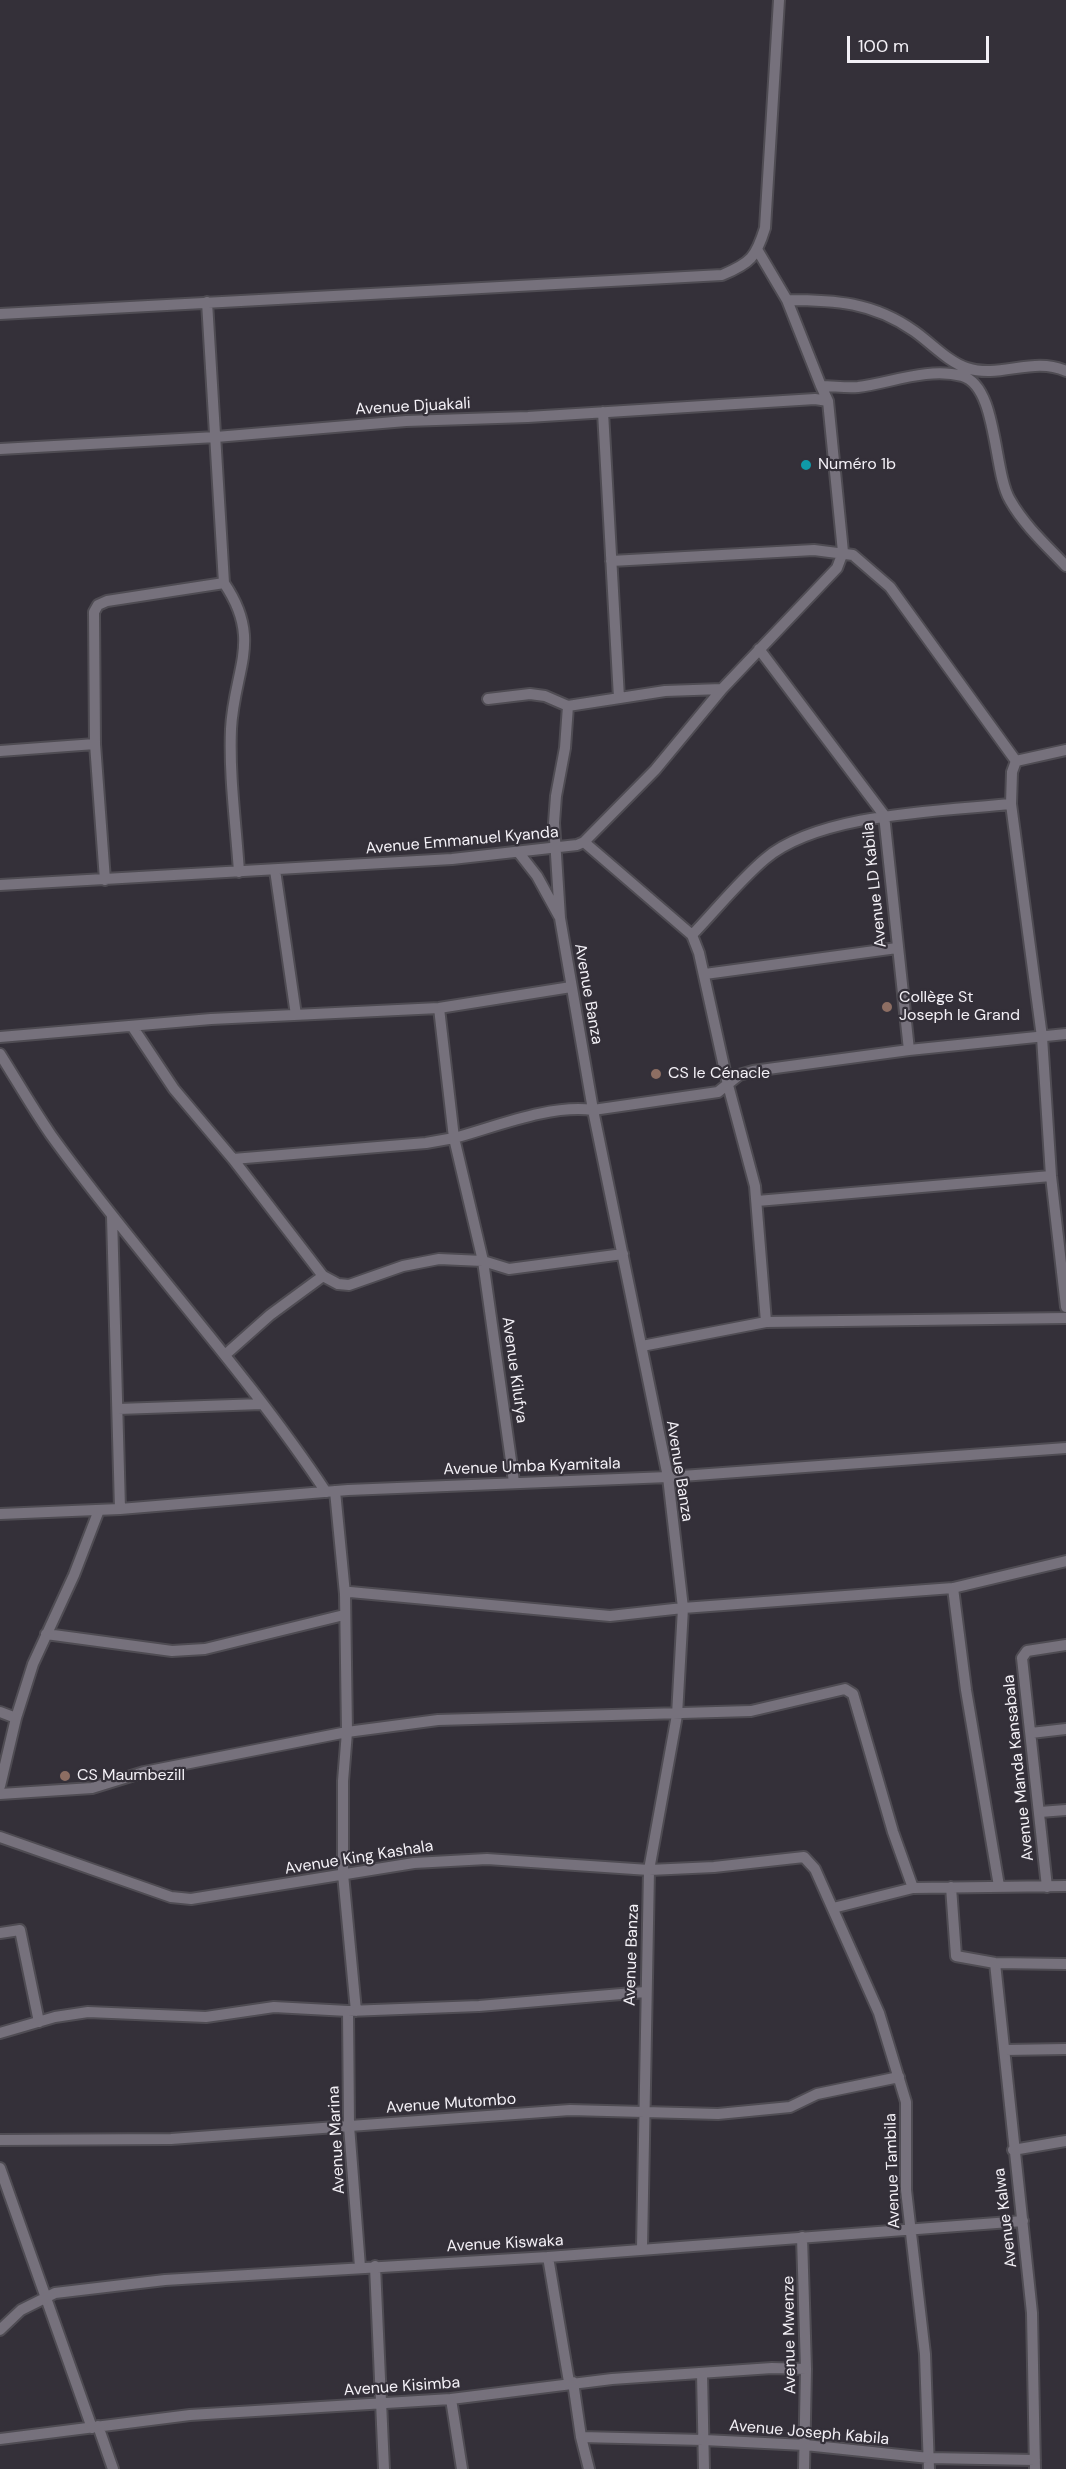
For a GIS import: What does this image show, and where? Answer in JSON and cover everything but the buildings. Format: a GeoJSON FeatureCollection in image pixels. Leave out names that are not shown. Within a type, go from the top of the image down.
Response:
{"type":"FeatureCollection","features":[{"type":"Feature","properties":{"kind":"street"},"geometry":{"type":"LineString","coordinates":[[0,314],[722,275],[741,267],[758,251],[767,209],[779,0]]}},
{"type":"Feature","properties":{"kind":"street"},"geometry":{"type":"LineString","coordinates":[[758,251],[787,300],[828,401],[843,552],[837,568],[722,689],[655,770],[584,842],[692,935],[705,974],[728,1085],[757,1201],[766,1322]]}},
{"type":"Feature","properties":{"kind":"street"},"geometry":{"type":"LineString","coordinates":[[787,300],[855,303],[912,329],[964,372],[976,386],[986,404],[1008,498],[1034,532],[1066,566]]}},
{"type":"Feature","properties":{"kind":"street"},"geometry":{"type":"LineString","coordinates":[[207,302],[224,583],[238,605],[245,639],[241,678],[231,728],[239,872]]}},
{"type":"Feature","properties":{"kind":"street"},"geometry":{"type":"LineString","coordinates":[[821,386],[857,387],[893,378],[990,371],[1037,364],[1066,371]]}},
{"type":"Feature","properties":{"kind":"street","name":"Avenue Djuakali"},"geometry":{"type":"LineString","coordinates":[[0,449],[216,436],[406,421],[815,399],[828,401]]}},
{"type":"Feature","properties":{"kind":"street"},"geometry":{"type":"LineString","coordinates":[[603,412],[619,698]]}},
{"type":"Feature","properties":{"kind":"street"},"geometry":{"type":"LineString","coordinates":[[611,561],[814,550],[843,552],[864,563],[890,587],[1016,761]]}},
{"type":"Feature","properties":{"kind":"street"},"geometry":{"type":"LineString","coordinates":[[105,880],[95,744],[93,621],[98,605],[107,600],[224,583]]}},
{"type":"Feature","properties":{"kind":"street","name":"Avenue LD Kabila"},"geometry":{"type":"LineString","coordinates":[[759,650],[884,815],[909,1050]]}},
{"type":"Feature","properties":{"kind":"street"},"geometry":{"type":"LineString","coordinates":[[488,699],[530,694],[545,696],[568,706],[666,691],[722,689]]}},
{"type":"Feature","properties":{"kind":"street","name":"Avenue Banza"},"geometry":{"type":"LineString","coordinates":[[568,706],[565,748],[556,796],[560,918],[593,1110],[668,1477],[683,1608],[677,1714],[649,1870],[642,2248]]}},
{"type":"Feature","properties":{"kind":"street"},"geometry":{"type":"LineString","coordinates":[[0,751],[95,744]]}},
{"type":"Feature","properties":{"kind":"street"},"geometry":{"type":"LineString","coordinates":[[1016,761],[1066,750]]}},
{"type":"Feature","properties":{"kind":"street"},"geometry":{"type":"LineString","coordinates":[[1016,761],[1012,771],[1011,804],[1042,1036],[1051,1176],[1066,1307]]}},
{"type":"Feature","properties":{"kind":"street"},"geometry":{"type":"LineString","coordinates":[[692,935],[765,859],[780,849],[812,835],[884,815],[1011,804]]}},
{"type":"Feature","properties":{"kind":"street","name":"Avenue Emmanuel Kyanda"},"geometry":{"type":"LineString","coordinates":[[0,885],[275,870],[519,853],[557,849],[584,842]]}},
{"type":"Feature","properties":{"kind":"street"},"geometry":{"type":"LineString","coordinates":[[519,853],[537,876],[560,918]]}},
{"type":"Feature","properties":{"kind":"street"},"geometry":{"type":"LineString","coordinates":[[275,870],[296,1015]]}},
{"type":"Feature","properties":{"kind":"street"},"geometry":{"type":"LineString","coordinates":[[705,974],[897,948]]}},
{"type":"Feature","properties":{"kind":"street"},"geometry":{"type":"LineString","coordinates":[[0,1037],[296,1015],[439,1008],[571,987]]}},
{"type":"Feature","properties":{"kind":"street","name":"Avenue Kilufya"},"geometry":{"type":"LineString","coordinates":[[439,1008],[454,1138],[483,1261],[514,1482]]}},
{"type":"Feature","properties":{"kind":"street"},"geometry":{"type":"LineString","coordinates":[[132,1026],[174,1089],[329,1281],[349,1285],[403,1266],[439,1259],[483,1261],[509,1269],[623,1254]]}},
{"type":"Feature","properties":{"kind":"street"},"geometry":{"type":"LineString","coordinates":[[232,1159],[426,1143],[454,1138],[555,1111],[578,1108],[593,1110],[718,1092],[739,1075],[753,1071],[909,1050],[1066,1034]]}},
{"type":"Feature","properties":{"kind":"street"},"geometry":{"type":"LineString","coordinates":[[0,1054],[45,1126],[112,1216],[225,1355],[330,1492]]}},
{"type":"Feature","properties":{"kind":"street"},"geometry":{"type":"LineString","coordinates":[[757,1201],[1051,1176]]}},
{"type":"Feature","properties":{"kind":"street"},"geometry":{"type":"LineString","coordinates":[[112,1216],[120,1509]]}},
{"type":"Feature","properties":{"kind":"street"},"geometry":{"type":"LineString","coordinates":[[225,1355],[323,1276]]}},
{"type":"Feature","properties":{"kind":"street"},"geometry":{"type":"LineString","coordinates":[[642,1346],[766,1322],[1066,1318]]}},
{"type":"Feature","properties":{"kind":"street"},"geometry":{"type":"LineString","coordinates":[[118,1409],[262,1404]]}},
{"type":"Feature","properties":{"kind":"street","name":"Avenue Umba Kyamitala"},"geometry":{"type":"LineString","coordinates":[[0,1514],[120,1509],[330,1492],[514,1482],[668,1477],[1066,1448]]}},
{"type":"Feature","properties":{"kind":"street","name":"Avenue Marina"},"geometry":{"type":"LineString","coordinates":[[330,1492],[345,1594],[347,1732],[343,1781],[343,1874],[352,2011],[349,2126],[360,2267]]}},
{"type":"Feature","properties":{"kind":"street"},"geometry":{"type":"LineString","coordinates":[[0,1786],[16,1719],[46,1634],[74,1575],[99,1510]]}},
{"type":"Feature","properties":{"kind":"street"},"geometry":{"type":"LineString","coordinates":[[345,1594],[350,1592],[610,1616],[683,1608],[952,1588],[1000,1579],[1021,1570],[1066,1561]]}},
{"type":"Feature","properties":{"kind":"street"},"geometry":{"type":"LineString","coordinates":[[952,1588],[966,1690],[999,1886]]}},
{"type":"Feature","properties":{"kind":"street"},"geometry":{"type":"LineString","coordinates":[[46,1634],[183,1650],[257,1638],[344,1615]]}},
{"type":"Feature","properties":{"kind":"street","name":"Avenue Manda Kansabala"},"geometry":{"type":"LineString","coordinates":[[1047,1887],[1024,1654],[1066,1646]]}},
{"type":"Feature","properties":{"kind":"street"},"geometry":{"type":"LineString","coordinates":[[0,1794],[93,1788],[144,1772],[347,1732],[438,1720],[751,1711],[840,1690],[850,1690],[893,1832],[913,1888]]}},
{"type":"Feature","properties":{"kind":"street"},"geometry":{"type":"LineString","coordinates":[[0,1712],[16,1719]]}},
{"type":"Feature","properties":{"kind":"street"},"geometry":{"type":"LineString","coordinates":[[1030,1732],[1066,1729]]}},
{"type":"Feature","properties":{"kind":"street"},"geometry":{"type":"LineString","coordinates":[[1040,1812],[1066,1810]]}},
{"type":"Feature","properties":{"kind":"street","name":"Avenue King Kashala"},"geometry":{"type":"LineString","coordinates":[[0,1837],[171,1897],[218,1897],[414,1863],[487,1859],[649,1870],[705,1868],[804,1857]]}},
{"type":"Feature","properties":{"kind":"street","name":"Avenue Tambila"},"geometry":{"type":"LineString","coordinates":[[804,1857],[814,1869],[833,1908],[879,2013],[899,2077],[907,2118],[905,2166],[909,2229],[924,2342],[929,2464]]}},
{"type":"Feature","properties":{"kind":"street"},"geometry":{"type":"LineString","coordinates":[[833,1908],[913,1888],[1066,1886]]}},
{"type":"Feature","properties":{"kind":"street"},"geometry":{"type":"LineString","coordinates":[[951,1887],[956,1956],[995,1963],[1066,1964]]}},
{"type":"Feature","properties":{"kind":"street"},"geometry":{"type":"LineString","coordinates":[[0,1933],[20,1930],[39,2022]]}},
{"type":"Feature","properties":{"kind":"street","name":"Avenue Kalwa"},"geometry":{"type":"LineString","coordinates":[[995,1963],[1032,2313],[1035,2465]]}},
{"type":"Feature","properties":{"kind":"street"},"geometry":{"type":"LineString","coordinates":[[0,2033],[88,2012],[206,2017],[274,2007],[352,2011],[479,2006],[645,1992]]}},
{"type":"Feature","properties":{"kind":"street"},"geometry":{"type":"LineString","coordinates":[[1005,2050],[1066,2049]]}},
{"type":"Feature","properties":{"kind":"street","name":"Avenue Mutombo"},"geometry":{"type":"LineString","coordinates":[[0,2140],[171,2139],[513,2116],[570,2110],[718,2114],[774,2110],[799,2105],[818,2094],[899,2077]]}},
{"type":"Feature","properties":{"kind":"street"},"geometry":{"type":"LineString","coordinates":[[1013,2150],[1066,2141]]}},
{"type":"Feature","properties":{"kind":"street"},"geometry":{"type":"LineString","coordinates":[[0,2168],[45,2298],[113,2469]]}},
{"type":"Feature","properties":{"kind":"street","name":"Avenue Kiswaka"},"geometry":{"type":"LineString","coordinates":[[0,2330],[21,2310],[55,2293],[165,2280],[375,2266],[548,2258],[642,2248],[1023,2220]]}},
{"type":"Feature","properties":{"kind":"street","name":"Avenue Mwenze"},"geometry":{"type":"LineString","coordinates":[[802,2237],[806,2369],[804,2469]]}},
{"type":"Feature","properties":{"kind":"street"},"geometry":{"type":"LineString","coordinates":[[548,2258],[589,2469]]}},
{"type":"Feature","properties":{"kind":"street"},"geometry":{"type":"LineString","coordinates":[[375,2266],[384,2469]]}},
{"type":"Feature","properties":{"kind":"street","name":"Avenue Kisimba"},"geometry":{"type":"LineString","coordinates":[[0,2439],[190,2415],[451,2399],[571,2382],[772,2368],[806,2369]]}},
{"type":"Feature","properties":{"kind":"street"},"geometry":{"type":"LineString","coordinates":[[702,2373],[704,2469]]}},
{"type":"Feature","properties":{"kind":"street"},"geometry":{"type":"LineString","coordinates":[[451,2399],[462,2469]]}},
{"type":"Feature","properties":{"kind":"street","name":"Avenue Joseph Kabila"},"geometry":{"type":"LineString","coordinates":[[581,2437],[805,2445],[929,2464],[1035,2465]]}},
{"type":"Feature","properties":{"kind":"place","name":"Numéro 1b"},"geometry":{"type":"Point","coordinates":[806,465]}},
{"type":"Feature","properties":{"kind":"place","name":"Collège St Joseph le Grand"},"geometry":{"type":"Point","coordinates":[887,1007]}},
{"type":"Feature","properties":{"kind":"place","name":"CS le Cénacle"},"geometry":{"type":"Point","coordinates":[656,1074]}},
{"type":"Feature","properties":{"kind":"place","name":"CS Maumbezill"},"geometry":{"type":"Point","coordinates":[65,1776]}}]}
